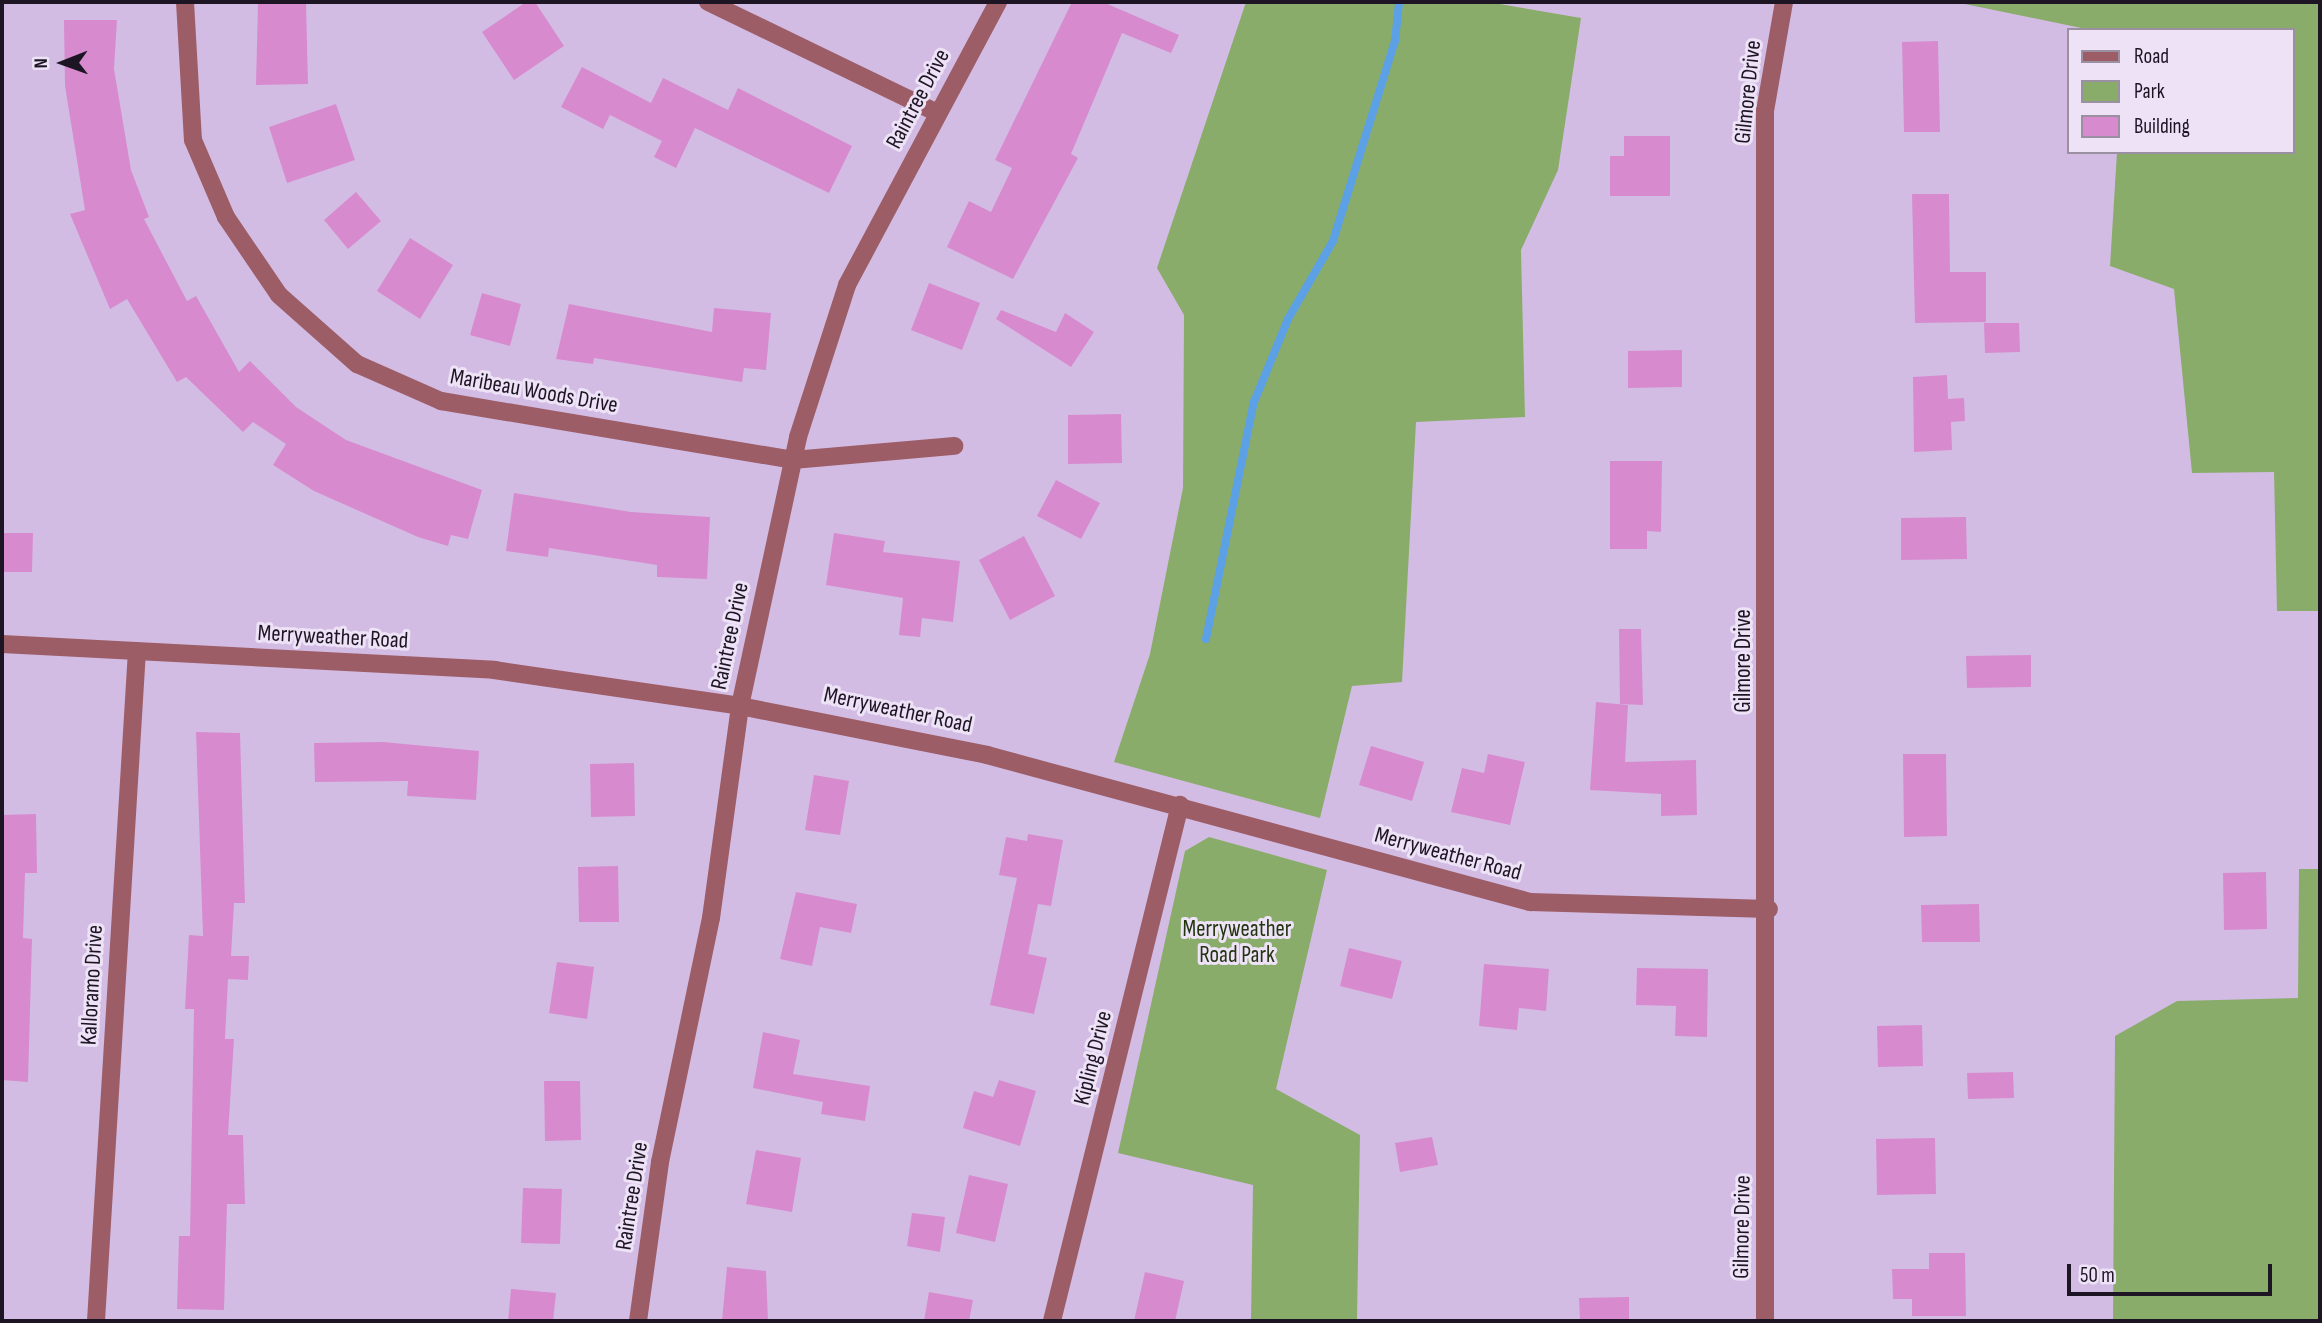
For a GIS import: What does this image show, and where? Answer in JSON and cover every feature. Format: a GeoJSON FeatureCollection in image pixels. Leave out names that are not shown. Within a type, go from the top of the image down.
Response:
{"type":"FeatureCollection","features":[{"type":"Feature","properties":{"kind":"street","name":"Maribeau Woods Drive"},"geometry":{"type":"LineString","coordinates":[[185,2],[193,140],[226,216],[279,295],[358,364],[441,401],[793,460],[954,446]]}},
{"type":"Feature","properties":{"kind":"street"},"geometry":{"type":"LineString","coordinates":[[708,2],[938,113]]}},
{"type":"Feature","properties":{"kind":"street","name":"Raintree Drive"},"geometry":{"type":"LineString","coordinates":[[638,1321],[660,1162],[711,918],[740,706],[793,460],[847,285],[998,2]]}},
{"type":"Feature","properties":{"kind":"street","name":"Gilmore Drive"},"geometry":{"type":"LineString","coordinates":[[1766,1321],[1769,909],[1765,111],[1784,2]]}},
{"type":"Feature","properties":{"kind":"street","name":"Merryweather Road"},"geometry":{"type":"LineString","coordinates":[[2,644],[494,670],[740,706],[987,755],[1180,805],[1530,902],[1769,909]]}},
{"type":"Feature","properties":{"kind":"street","name":"Kalloramo Drive"},"geometry":{"type":"LineString","coordinates":[[96,1321],[137,652]]}},
{"type":"Feature","properties":{"kind":"street","name":"Kipling Drive"},"geometry":{"type":"LineString","coordinates":[[1052,1321],[1180,805]]}},
{"type":"Feature","properties":{"kind":"green space"},"geometry":{"type":"Polygon","coordinates":[[[1246,2],[1488,2],[1581,18],[1558,170],[1521,250],[1525,417],[1416,422],[1402,682],[1352,686],[1320,818],[1114,762],[1150,654],[1183,488],[1184,315],[1157,268],[1246,2]]]}},
{"type":"Feature","properties":{"kind":"green space"},"geometry":{"type":"Polygon","coordinates":[[[1955,2],[2320,2],[2320,611],[2277,611],[2274,472],[2192,473],[2174,289],[2110,266],[2117,154],[2294,154],[2294,28],[2081,28],[1955,2]]]}},
{"type":"Feature","properties":{"kind":"green space","name":"Merryweather Road Park"},"geometry":{"type":"Polygon","coordinates":[[[1209,837],[1327,870],[1276,1089],[1360,1135],[1357,1321],[1251,1321],[1253,1185],[1118,1153],[1185,851],[1209,837]]]}},
{"type":"Feature","properties":{"kind":"green space"},"geometry":{"type":"Polygon","coordinates":[[[2299,869],[2320,869],[2320,1321],[2113,1321],[2115,1036],[2177,1001],[2298,998],[2299,869]]]}},
{"type":"Feature","properties":{"kind":"building"},"geometry":{"type":"Polygon","coordinates":[[[258,2],[306,2],[308,84],[256,85],[258,2]]]}},
{"type":"Feature","properties":{"kind":"building"},"geometry":{"type":"Polygon","coordinates":[[[526,2],[535,2],[564,46],[514,80],[482,32],[526,2]]]}},
{"type":"Feature","properties":{"kind":"building"},"geometry":{"type":"Polygon","coordinates":[[[1072,2],[1103,2],[1179,35],[1171,53],[1122,33],[1071,154],[1078,158],[1013,279],[947,247],[969,201],[991,212],[1012,168],[995,160],[1072,2]]]}},
{"type":"Feature","properties":{"kind":"building"},"geometry":{"type":"Polygon","coordinates":[[[64,20],[117,20],[114,69],[131,170],[149,217],[144,219],[187,301],[196,296],[239,372],[250,361],[296,407],[346,440],[482,490],[468,539],[451,535],[448,546],[418,537],[314,491],[273,465],[286,444],[253,422],[243,432],[186,377],[177,382],[127,299],[110,309],[70,214],[85,210],[65,86],[64,20]]]}},
{"type":"Feature","properties":{"kind":"building"},"geometry":{"type":"Polygon","coordinates":[[[1938,41],[1940,132],[1904,132],[1902,42],[1938,41]]]}},
{"type":"Feature","properties":{"kind":"building"},"geometry":{"type":"Polygon","coordinates":[[[582,67],[651,103],[663,78],[728,110],[738,88],[852,146],[829,193],[695,128],[676,168],[654,157],[662,141],[610,115],[603,129],[561,107],[582,67]]]}},
{"type":"Feature","properties":{"kind":"building"},"geometry":{"type":"Polygon","coordinates":[[[336,104],[355,160],[287,183],[269,127],[336,104]]]}},
{"type":"Feature","properties":{"kind":"building"},"geometry":{"type":"Polygon","coordinates":[[[1624,136],[1670,136],[1670,196],[1610,196],[1610,156],[1624,156],[1624,136]]]}},
{"type":"Feature","properties":{"kind":"building"},"geometry":{"type":"Polygon","coordinates":[[[356,192],[381,221],[348,249],[324,220],[356,192]]]}},
{"type":"Feature","properties":{"kind":"building"},"geometry":{"type":"Polygon","coordinates":[[[1912,194],[1949,194],[1950,272],[1986,272],[1986,322],[1915,323],[1912,194]]]}},
{"type":"Feature","properties":{"kind":"building"},"geometry":{"type":"Polygon","coordinates":[[[410,238],[453,265],[420,319],[377,291],[410,238]]]}},
{"type":"Feature","properties":{"kind":"building"},"geometry":{"type":"Polygon","coordinates":[[[929,283],[980,303],[962,350],[911,330],[929,283]]]}},
{"type":"Feature","properties":{"kind":"building"},"geometry":{"type":"Polygon","coordinates":[[[482,293],[521,304],[510,346],[470,335],[482,293]]]}},
{"type":"Feature","properties":{"kind":"building"},"geometry":{"type":"Polygon","coordinates":[[[569,304],[712,332],[714,308],[771,313],[766,370],[744,368],[742,382],[594,358],[593,364],[556,359],[569,304]]]}},
{"type":"Feature","properties":{"kind":"building"},"geometry":{"type":"Polygon","coordinates":[[[1001,310],[1056,332],[1065,313],[1094,332],[1071,367],[996,319],[1001,310]]]}},
{"type":"Feature","properties":{"kind":"building"},"geometry":{"type":"Polygon","coordinates":[[[1984,323],[2019,323],[2020,352],[1985,353],[1984,323]]]}},
{"type":"Feature","properties":{"kind":"building"},"geometry":{"type":"Polygon","coordinates":[[[1682,350],[1682,387],[1628,388],[1628,351],[1682,350]]]}},
{"type":"Feature","properties":{"kind":"building"},"geometry":{"type":"Polygon","coordinates":[[[1947,375],[1948,399],[1964,398],[1965,421],[1951,422],[1952,450],[1914,452],[1913,377],[1947,375]]]}},
{"type":"Feature","properties":{"kind":"building"},"geometry":{"type":"Polygon","coordinates":[[[1121,414],[1122,463],[1068,464],[1068,415],[1121,414]]]}},
{"type":"Feature","properties":{"kind":"building"},"geometry":{"type":"Polygon","coordinates":[[[1610,461],[1662,461],[1661,532],[1647,531],[1647,549],[1610,549],[1610,461]]]}},
{"type":"Feature","properties":{"kind":"building"},"geometry":{"type":"Polygon","coordinates":[[[1056,480],[1100,503],[1081,539],[1037,516],[1056,480]]]}},
{"type":"Feature","properties":{"kind":"building"},"geometry":{"type":"Polygon","coordinates":[[[514,493],[631,512],[710,517],[707,579],[657,577],[657,565],[549,548],[548,557],[506,551],[514,493]]]}},
{"type":"Feature","properties":{"kind":"building"},"geometry":{"type":"Polygon","coordinates":[[[1966,517],[1967,559],[1901,560],[1901,518],[1966,517]]]}},
{"type":"Feature","properties":{"kind":"building"},"geometry":{"type":"Polygon","coordinates":[[[2,533],[33,533],[32,572],[2,572],[2,533]]]}},
{"type":"Feature","properties":{"kind":"building"},"geometry":{"type":"Polygon","coordinates":[[[834,533],[885,541],[883,552],[960,561],[953,622],[922,618],[920,637],[899,635],[903,598],[826,585],[834,533]]]}},
{"type":"Feature","properties":{"kind":"building"},"geometry":{"type":"Polygon","coordinates":[[[1024,536],[1055,596],[1010,620],[979,560],[1024,536]]]}},
{"type":"Feature","properties":{"kind":"building"},"geometry":{"type":"Polygon","coordinates":[[[1619,629],[1641,629],[1643,705],[1620,704],[1619,629]]]}},
{"type":"Feature","properties":{"kind":"building"},"geometry":{"type":"Polygon","coordinates":[[[2031,655],[2031,687],[1967,688],[1966,656],[2031,655]]]}},
{"type":"Feature","properties":{"kind":"building"},"geometry":{"type":"Polygon","coordinates":[[[1596,702],[1628,705],[1625,762],[1696,760],[1697,815],[1661,816],[1661,794],[1590,790],[1596,702]]]}},
{"type":"Feature","properties":{"kind":"building"},"geometry":{"type":"Polygon","coordinates":[[[196,732],[240,733],[245,903],[234,903],[231,956],[249,956],[248,980],[228,979],[225,1039],[234,1039],[228,1135],[243,1135],[245,1204],[227,1204],[224,1310],[177,1309],[179,1236],[190,1236],[194,1009],[185,1009],[189,935],[203,936],[196,732]]]}},
{"type":"Feature","properties":{"kind":"building"},"geometry":{"type":"Polygon","coordinates":[[[383,742],[479,751],[476,800],[407,796],[408,781],[315,782],[314,743],[383,742]]]}},
{"type":"Feature","properties":{"kind":"building"},"geometry":{"type":"Polygon","coordinates":[[[1371,746],[1424,762],[1412,801],[1359,785],[1371,746]]]}},
{"type":"Feature","properties":{"kind":"building"},"geometry":{"type":"Polygon","coordinates":[[[1488,754],[1525,762],[1510,825],[1451,812],[1462,768],[1484,773],[1488,754]]]}},
{"type":"Feature","properties":{"kind":"building"},"geometry":{"type":"Polygon","coordinates":[[[1903,754],[1946,754],[1947,836],[1904,837],[1903,754]]]}},
{"type":"Feature","properties":{"kind":"building"},"geometry":{"type":"Polygon","coordinates":[[[634,763],[635,816],[591,817],[590,764],[634,763]]]}},
{"type":"Feature","properties":{"kind":"building"},"geometry":{"type":"Polygon","coordinates":[[[814,775],[849,781],[840,835],[805,830],[814,775]]]}},
{"type":"Feature","properties":{"kind":"building"},"geometry":{"type":"Polygon","coordinates":[[[36,814],[37,873],[25,873],[23,938],[32,939],[28,1082],[2,1080],[2,815],[36,814]]]}},
{"type":"Feature","properties":{"kind":"building"},"geometry":{"type":"Polygon","coordinates":[[[1028,834],[1063,840],[1051,906],[1038,904],[1028,954],[1047,958],[1034,1014],[990,1005],[1017,878],[999,875],[1006,837],[1027,841],[1028,834]]]}},
{"type":"Feature","properties":{"kind":"building"},"geometry":{"type":"Polygon","coordinates":[[[618,866],[619,922],[579,922],[578,867],[618,866]]]}},
{"type":"Feature","properties":{"kind":"building"},"geometry":{"type":"Polygon","coordinates":[[[2266,872],[2267,929],[2224,930],[2223,873],[2266,872]]]}},
{"type":"Feature","properties":{"kind":"building"},"geometry":{"type":"Polygon","coordinates":[[[796,892],[857,904],[851,933],[820,927],[812,966],[780,959],[796,892]]]}},
{"type":"Feature","properties":{"kind":"building"},"geometry":{"type":"Polygon","coordinates":[[[1979,904],[1980,942],[1922,942],[1921,905],[1979,904]]]}},
{"type":"Feature","properties":{"kind":"building"},"geometry":{"type":"Polygon","coordinates":[[[1349,948],[1402,961],[1392,999],[1340,986],[1349,948]]]}},
{"type":"Feature","properties":{"kind":"building"},"geometry":{"type":"Polygon","coordinates":[[[557,962],[594,967],[587,1019],[549,1013],[557,962]]]}},
{"type":"Feature","properties":{"kind":"building"},"geometry":{"type":"Polygon","coordinates":[[[1484,964],[1549,969],[1546,1011],[1519,1008],[1517,1030],[1479,1026],[1484,964]]]}},
{"type":"Feature","properties":{"kind":"building"},"geometry":{"type":"Polygon","coordinates":[[[1637,968],[1708,969],[1707,1037],[1675,1036],[1676,1006],[1636,1005],[1637,968]]]}},
{"type":"Feature","properties":{"kind":"building"},"geometry":{"type":"Polygon","coordinates":[[[1922,1025],[1923,1066],[1878,1067],[1877,1026],[1922,1025]]]}},
{"type":"Feature","properties":{"kind":"building"},"geometry":{"type":"Polygon","coordinates":[[[763,1032],[800,1040],[793,1074],[870,1086],[865,1121],[821,1114],[823,1102],[753,1088],[763,1032]]]}},
{"type":"Feature","properties":{"kind":"building"},"geometry":{"type":"Polygon","coordinates":[[[2013,1072],[2014,1098],[1968,1099],[1967,1073],[2013,1072]]]}},
{"type":"Feature","properties":{"kind":"building"},"geometry":{"type":"Polygon","coordinates":[[[999,1080],[1036,1091],[1020,1146],[963,1128],[974,1091],[993,1097],[999,1080]]]}},
{"type":"Feature","properties":{"kind":"building"},"geometry":{"type":"Polygon","coordinates":[[[544,1081],[580,1081],[581,1140],[545,1141],[544,1081]]]}},
{"type":"Feature","properties":{"kind":"building"},"geometry":{"type":"Polygon","coordinates":[[[1432,1137],[1438,1165],[1400,1172],[1395,1143],[1432,1137]]]}},
{"type":"Feature","properties":{"kind":"building"},"geometry":{"type":"Polygon","coordinates":[[[1935,1138],[1936,1194],[1877,1195],[1876,1139],[1935,1138]]]}},
{"type":"Feature","properties":{"kind":"building"},"geometry":{"type":"Polygon","coordinates":[[[756,1150],[801,1158],[792,1212],[746,1204],[756,1150]]]}},
{"type":"Feature","properties":{"kind":"building"},"geometry":{"type":"Polygon","coordinates":[[[969,1175],[1008,1184],[995,1242],[956,1233],[969,1175]]]}},
{"type":"Feature","properties":{"kind":"building"},"geometry":{"type":"Polygon","coordinates":[[[523,1188],[562,1189],[560,1244],[521,1243],[523,1188]]]}},
{"type":"Feature","properties":{"kind":"building"},"geometry":{"type":"Polygon","coordinates":[[[912,1213],[945,1217],[940,1252],[907,1246],[912,1213]]]}},
{"type":"Feature","properties":{"kind":"building"},"geometry":{"type":"Polygon","coordinates":[[[1929,1253],[1965,1253],[1966,1316],[1912,1316],[1912,1299],[1893,1299],[1892,1269],[1929,1269],[1929,1253]]]}},
{"type":"Feature","properties":{"kind":"building"},"geometry":{"type":"Polygon","coordinates":[[[727,1267],[766,1271],[768,1321],[722,1321],[727,1267]]]}},
{"type":"Feature","properties":{"kind":"building"},"geometry":{"type":"Polygon","coordinates":[[[1145,1272],[1184,1281],[1175,1321],[1134,1321],[1145,1272]]]}},
{"type":"Feature","properties":{"kind":"building"},"geometry":{"type":"Polygon","coordinates":[[[511,1289],[556,1293],[553,1321],[508,1321],[511,1289]]]}},
{"type":"Feature","properties":{"kind":"building"},"geometry":{"type":"Polygon","coordinates":[[[929,1292],[973,1300],[969,1321],[924,1321],[929,1292]]]}},
{"type":"Feature","properties":{"kind":"building"},"geometry":{"type":"Polygon","coordinates":[[[1629,1297],[1629,1321],[1580,1321],[1579,1298],[1629,1297]]]}},
{"type":"Feature","properties":{"kind":"waterway"},"geometry":{"type":"LineString","coordinates":[[1206,639],[1254,402],[1288,319],[1333,241],[1395,41],[1399,2]]}}]}
